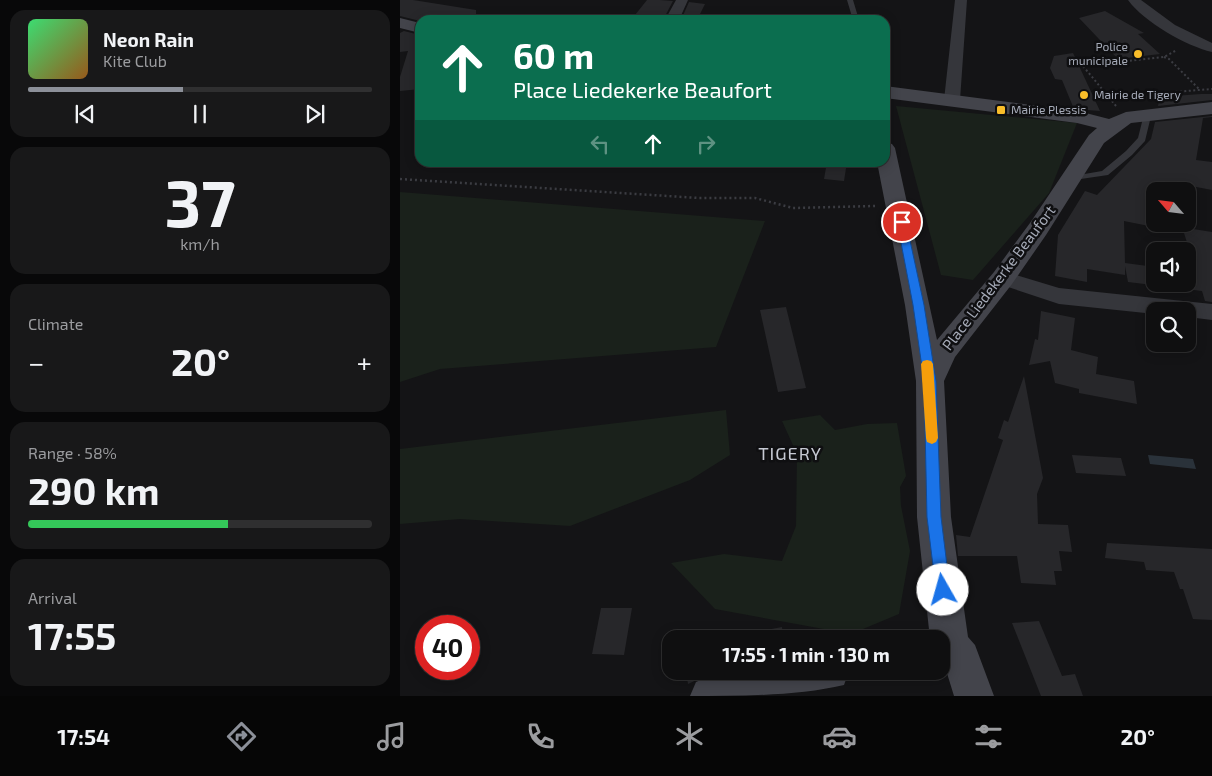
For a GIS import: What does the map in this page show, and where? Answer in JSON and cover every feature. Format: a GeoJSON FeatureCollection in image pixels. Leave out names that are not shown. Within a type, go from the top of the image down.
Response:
{"type":"FeatureCollection","features":[{"type":"Feature","properties":{"kind":"street"},"geometry":{"type":"LineString","coordinates":[[674,15],[682,0]]}},
{"type":"Feature","properties":{"kind":"street"},"geometry":{"type":"LineString","coordinates":[[952,100],[961,0]]}},
{"type":"Feature","properties":{"kind":"street"},"geometry":{"type":"LineString","coordinates":[[1134,0],[1160,21],[1212,48]]}},
{"type":"Feature","properties":{"kind":"street"},"geometry":{"type":"LineString","coordinates":[[400,23],[415,27]]}},
{"type":"Feature","properties":{"kind":"street"},"geometry":{"type":"LineString","coordinates":[[890,93],[1078,117],[1112,126],[1126,118],[1212,108]]}},
{"type":"Feature","properties":{"kind":"street","name":"Place Liedekerke Beaufort"},"geometry":{"type":"LineString","coordinates":[[930,381],[944,351],[1003,278],[1038,229],[1096,139],[1112,126]]}},
{"type":"Feature","properties":{"kind":"street","name":"Place Liedekerke Beaufort"},"geometry":{"type":"LineString","coordinates":[[889,167],[918,305],[930,381]]}},
{"type":"Feature","properties":{"kind":"street"},"geometry":{"type":"LineString","coordinates":[[1003,278],[1059,296],[1212,312]]}},
{"type":"Feature","properties":{"kind":"street"},"geometry":{"type":"LineString","coordinates":[[930,381],[934,517],[945,630]]}},
{"type":"Feature","properties":{"kind":"street"},"geometry":{"type":"LineString","coordinates":[[950,649],[961,659],[974,696]]}},
{"type":"Feature","properties":{"kind":"street"},"geometry":{"type":"LineString","coordinates":[[710,696],[787,680]]}},
{"type":"Feature","properties":{"kind":"lane"},"geometry":{"type":"LineString","coordinates":[[850,0],[854,15]]}},
{"type":"Feature","properties":{"kind":"lane"},"geometry":{"type":"LineString","coordinates":[[1070,179],[1105,173],[1129,153],[1142,139],[1147,116]]}},
{"type":"Feature","properties":{"kind":"path"},"geometry":{"type":"LineString","coordinates":[[1196,40],[1164,57],[1083,66],[1108,97],[1212,88]]}},
{"type":"Feature","properties":{"kind":"path"},"geometry":{"type":"LineString","coordinates":[[1164,57],[1169,59],[1200,90]]}},
{"type":"Feature","properties":{"kind":"path"},"geometry":{"type":"LineString","coordinates":[[400,179],[699,198],[755,198],[793,208],[898,206]]}},
{"type":"Feature","properties":{"kind":"shaded area"},"geometry":{"type":"Polygon","coordinates":[[[896,106],[1077,123],[1049,193],[973,280],[941,275],[896,106]]]}},
{"type":"Feature","properties":{"kind":"shaded area"},"geometry":{"type":"Polygon","coordinates":[[[400,192],[765,221],[716,347],[440,369],[400,382],[400,192]]]}},
{"type":"Feature","properties":{"kind":"shaded area"},"geometry":{"type":"Polygon","coordinates":[[[726,410],[730,455],[690,480],[570,526],[460,519],[400,524],[400,449],[726,410]]]}},
{"type":"Feature","properties":{"kind":"shaded area"},"geometry":{"type":"Polygon","coordinates":[[[820,415],[835,430],[867,424],[897,423],[906,476],[900,487],[901,506],[910,551],[899,614],[861,630],[829,630],[715,609],[671,563],[724,554],[782,561],[796,526],[797,454],[782,421],[820,415]]]}},
{"type":"Feature","properties":{"kind":"shaded area"},"geometry":{"type":"Polygon","coordinates":[[[1148,455],[1193,459],[1196,469],[1150,464],[1148,455]]]}},
{"type":"Feature","properties":{"kind":"building"},"geometry":{"type":"Polygon","coordinates":[[[400,0],[413,0],[476,10],[476,15],[415,15],[415,20],[400,16],[400,0]]]}},
{"type":"Feature","properties":{"kind":"building"},"geometry":{"type":"Polygon","coordinates":[[[647,0],[673,1],[666,15],[635,15],[647,0]]]}},
{"type":"Feature","properties":{"kind":"building"},"geometry":{"type":"Polygon","coordinates":[[[689,2],[705,4],[700,15],[683,15],[689,2]]]}},
{"type":"Feature","properties":{"kind":"building"},"geometry":{"type":"Polygon","coordinates":[[[1105,11],[1144,33],[1138,34],[1160,54],[1118,59],[1079,18],[1105,11]]]}},
{"type":"Feature","properties":{"kind":"building"},"geometry":{"type":"Polygon","coordinates":[[[404,31],[415,34],[415,90],[400,91],[400,77],[408,51],[400,52],[400,33],[404,31]]]}},
{"type":"Feature","properties":{"kind":"building"},"geometry":{"type":"Polygon","coordinates":[[[1073,53],[1100,111],[1074,109],[1062,80],[1055,79],[1050,68],[1054,56],[1073,53]]]}},
{"type":"Feature","properties":{"kind":"building"},"geometry":{"type":"Polygon","coordinates":[[[1212,94],[1212,100],[1158,106],[1160,97],[1212,94]]]}},
{"type":"Feature","properties":{"kind":"building"},"geometry":{"type":"Polygon","coordinates":[[[1212,116],[1203,118],[1196,160],[1212,162],[1212,190],[1196,187],[1196,182],[1146,182],[1146,225],[1124,221],[1125,263],[1146,266],[1146,284],[1128,282],[1125,266],[1125,275],[1087,269],[1087,282],[1055,276],[1058,235],[1085,191],[1097,195],[1151,139],[1155,122],[1212,116]]]}},
{"type":"Feature","properties":{"kind":"building"},"geometry":{"type":"Polygon","coordinates":[[[826,167],[846,167],[844,181],[824,179],[826,167]]]}},
{"type":"Feature","properties":{"kind":"building"},"geometry":{"type":"Polygon","coordinates":[[[1196,229],[1212,232],[1212,302],[1205,301],[1202,291],[1196,290],[1196,242],[1187,242],[1184,233],[1179,232],[1196,232],[1196,229]]]}},
{"type":"Feature","properties":{"kind":"building"},"geometry":{"type":"Polygon","coordinates":[[[786,307],[806,388],[778,392],[760,310],[786,307]]]}},
{"type":"Feature","properties":{"kind":"building"},"geometry":{"type":"Polygon","coordinates":[[[1041,311],[1075,318],[1071,350],[1098,357],[1096,374],[1134,381],[1137,404],[1079,393],[1079,389],[1055,383],[1050,361],[1029,365],[1035,339],[1038,340],[1041,311]]]}},
{"type":"Feature","properties":{"kind":"building"},"geometry":{"type":"Polygon","coordinates":[[[1024,376],[1043,478],[1037,494],[1038,524],[1068,525],[1072,552],[1059,551],[1062,571],[1054,571],[1056,585],[1021,583],[1017,556],[958,556],[956,535],[970,537],[1003,440],[998,438],[1004,420],[1008,422],[1024,376]]]}},
{"type":"Feature","properties":{"kind":"building"},"geometry":{"type":"Polygon","coordinates":[[[1072,455],[1121,458],[1126,476],[1076,473],[1072,455]]]}},
{"type":"Feature","properties":{"kind":"building"},"geometry":{"type":"Polygon","coordinates":[[[1107,543],[1212,549],[1212,620],[1193,619],[1183,589],[1180,589],[1174,572],[1146,570],[1144,562],[1105,558],[1107,543]]]}},
{"type":"Feature","properties":{"kind":"building"},"geometry":{"type":"Polygon","coordinates":[[[601,608],[632,608],[624,655],[592,654],[601,608]]]}},
{"type":"Feature","properties":{"kind":"building"},"geometry":{"type":"Polygon","coordinates":[[[1039,621],[1062,676],[1075,674],[1083,696],[1041,696],[1012,623],[1039,621]]]}},
{"type":"Feature","properties":{"kind":"building"},"geometry":{"type":"Polygon","coordinates":[[[782,627],[782,630],[766,630],[782,627]]]}},
{"type":"Feature","properties":{"kind":"building"},"geometry":{"type":"Polygon","coordinates":[[[687,680],[696,680],[688,684],[687,680]]]}},
{"type":"Feature","properties":{"kind":"slow traffic"},"geometry":{"type":"LineString","coordinates":[[927,364],[930,381],[932,438]]}},
{"type":"Feature","properties":{"kind":"place","name":"Police municipale"},"geometry":{"type":"Point","coordinates":[1138,54]}},
{"type":"Feature","properties":{"kind":"place","name":"Mairie de Tigery"},"geometry":{"type":"Point","coordinates":[1084,95]}},
{"type":"Feature","properties":{"kind":"place","name":"Mairie Plessis"},"geometry":{"type":"Point","coordinates":[1001,110]}},
{"type":"Feature","properties":{"kind":"district","name":"TIGERY"},"geometry":{"type":"Point","coordinates":[790,454]}},
{"type":"Feature","properties":{"kind":"route"},"geometry":{"type":"LineString","coordinates":[[902,222],[930,381],[934,517],[943,590]]}}]}
